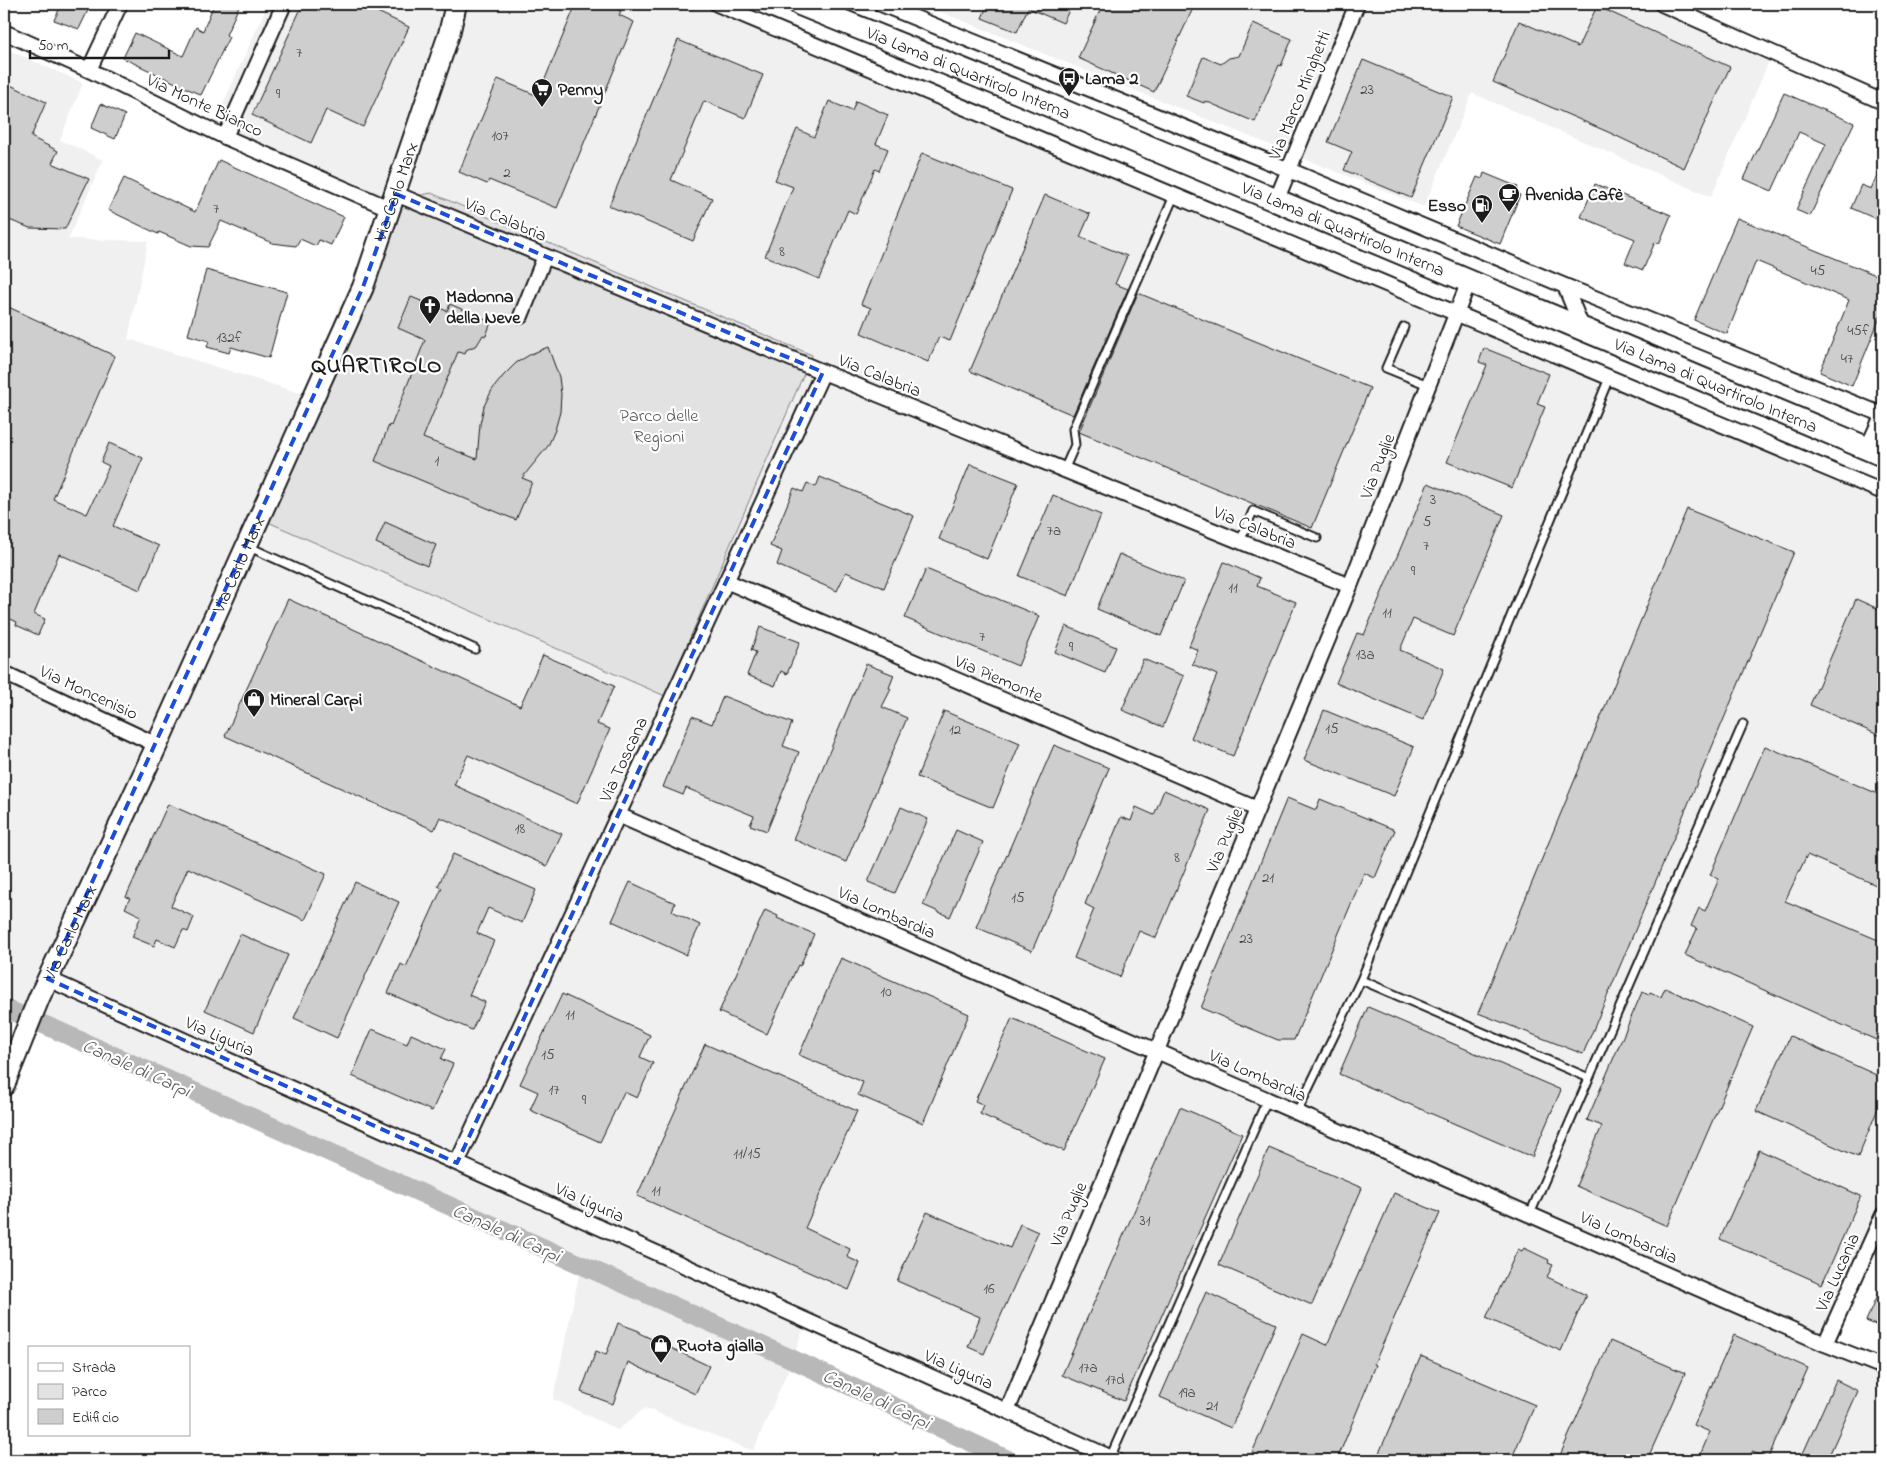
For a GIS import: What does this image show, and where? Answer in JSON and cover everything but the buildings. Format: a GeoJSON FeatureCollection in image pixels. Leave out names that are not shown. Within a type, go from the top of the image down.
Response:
{"type":"FeatureCollection","features":[{"type":"Feature","properties":{"kind":"main road","name":"Via Lama di Quartirolo Interna"},"geometry":{"type":"LineString","coordinates":[[800,4],[1020,93],[1875,452]]}},
{"type":"Feature","properties":{"kind":"street"},"geometry":{"type":"LineString","coordinates":[[89,70],[120,4]]}},
{"type":"Feature","properties":{"kind":"street"},"geometry":{"type":"LineString","coordinates":[[225,137],[284,4]]}},
{"type":"Feature","properties":{"kind":"street","name":"Via Carlo Marx"},"geometry":{"type":"LineString","coordinates":[[4,1086],[39,998],[158,745],[363,287],[394,201],[449,34],[456,4]]}},
{"type":"Feature","properties":{"kind":"street","name":"Via Carlo Marx"},"geometry":{"type":"LineString","coordinates":[[449,34],[465,4]]}},
{"type":"Feature","properties":{"kind":"street"},"geometry":{"type":"LineString","coordinates":[[717,4],[1883,492]]}},
{"type":"Feature","properties":{"kind":"street"},"geometry":{"type":"LineString","coordinates":[[882,4],[1289,170],[1565,286],[1883,414],[1875,452]]}},
{"type":"Feature","properties":{"kind":"street","name":"Via Marco Minghetti"},"geometry":{"type":"LineString","coordinates":[[1276,201],[1357,4]]}},
{"type":"Feature","properties":{"kind":"street"},"geometry":{"type":"LineString","coordinates":[[1662,4],[1883,102]]}},
{"type":"Feature","properties":{"kind":"street","name":"Via Monte Bianco"},"geometry":{"type":"LineString","coordinates":[[4,32],[89,70],[225,137],[394,201]]}},
{"type":"Feature","properties":{"kind":"street","name":"Via Calabria"},"geometry":{"type":"LineString","coordinates":[[394,201],[545,256],[823,372],[1350,586]]}},
{"type":"Feature","properties":{"kind":"street"},"geometry":{"type":"LineString","coordinates":[[521,316],[545,256]]}},
{"type":"Feature","properties":{"kind":"street","name":"Via Puglie"},"geometry":{"type":"LineString","coordinates":[[1007,1411],[1350,586],[1469,281]]}},
{"type":"Feature","properties":{"kind":"street"},"geometry":{"type":"LineString","coordinates":[[1565,286],[1583,330]]}},
{"type":"Feature","properties":{"kind":"street","name":"Via Toscana"},"geometry":{"type":"LineString","coordinates":[[457,1163],[823,372]]}},
{"type":"Feature","properties":{"kind":"street","name":"Via Piemonte"},"geometry":{"type":"LineString","coordinates":[[726,581],[1257,809]]}},
{"type":"Feature","properties":{"kind":"street","name":"Via Moncenisio"},"geometry":{"type":"LineString","coordinates":[[4,673],[158,745]]}},
{"type":"Feature","properties":{"kind":"street","name":"Via Lombardia"},"geometry":{"type":"LineString","coordinates":[[618,815],[1825,1344],[1883,1367]]}},
{"type":"Feature","properties":{"kind":"street","name":"Via Liguria"},"geometry":{"type":"LineString","coordinates":[[48,979],[1113,1459]]}},
{"type":"Feature","properties":{"kind":"street","name":"Via Lucania"},"geometry":{"type":"LineString","coordinates":[[1825,1344],[1883,1215]]}},
{"type":"Feature","properties":{"kind":"lane"},"geometry":{"type":"LineString","coordinates":[[1064,470],[1075,445],[1073,429],[1174,196]]}},
{"type":"Feature","properties":{"kind":"lane"},"geometry":{"type":"LineString","coordinates":[[1404,328],[1386,368],[1428,385]]}},
{"type":"Feature","properties":{"kind":"lane"},"geometry":{"type":"LineString","coordinates":[[1297,1112],[1361,980],[1609,378]]}},
{"type":"Feature","properties":{"kind":"lane"},"geometry":{"type":"LineString","coordinates":[[1240,541],[1253,511],[1317,538]]}},
{"type":"Feature","properties":{"kind":"lane"},"geometry":{"type":"LineString","coordinates":[[247,546],[475,649]]}},
{"type":"Feature","properties":{"kind":"lane"},"geometry":{"type":"LineString","coordinates":[[1530,1214],[1743,724]]}},
{"type":"Feature","properties":{"kind":"lane"},"geometry":{"type":"LineString","coordinates":[[1361,980],[1589,1078]]}},
{"type":"Feature","properties":{"kind":"lane"},"geometry":{"type":"LineString","coordinates":[[1113,1459],[1268,1100]]}},
{"type":"Feature","properties":{"kind":"highlighted area"},"geometry":{"type":"Polygon","coordinates":[[[396,194],[823,372],[457,1163],[48,979],[363,287],[396,194]]]}},
{"type":"Feature","properties":{"kind":"shaded area"},"geometry":{"type":"Polygon","coordinates":[[[268,4],[722,4],[1883,498],[1883,1212],[1827,1341],[1883,1363],[1883,1460],[1101,1460],[804,1326],[792,1361],[753,1451],[645,1408],[618,1430],[553,1399],[582,1261],[61,1022],[4,998],[4,48],[83,83],[60,140],[103,160],[68,239],[148,241],[128,339],[306,395],[664,696],[387,203],[213,126],[268,4]]]}},
{"type":"Feature","properties":{"kind":"shaded area"},"geometry":{"type":"Polygon","coordinates":[[[921,4],[1674,4],[1773,52],[1711,197],[1472,93],[1424,207],[921,4]]]}},
{"type":"Feature","properties":{"kind":"green space","name":"Parco delle Regioni"},"geometry":{"type":"Polygon","coordinates":[[[431,193],[812,355],[665,696],[252,515],[306,395],[387,203],[431,193]]]}},
{"type":"Feature","properties":{"kind":"waterway","name":"Canale di Carpi"},"geometry":{"type":"LineString","coordinates":[[4,1008],[792,1359],[1009,1460]]}},
{"type":"Feature","properties":{"kind":"place","name":"Lama 2"},"geometry":{"type":"Point","coordinates":[1069,97]}},
{"type":"Feature","properties":{"kind":"place","name":"Penny"},"geometry":{"type":"Point","coordinates":[542,108]}},
{"type":"Feature","properties":{"kind":"place","name":"Avenida Cafè"},"geometry":{"type":"Point","coordinates":[1509,213]}},
{"type":"Feature","properties":{"kind":"place","name":"Esso"},"geometry":{"type":"Point","coordinates":[1482,224]}},
{"type":"Feature","properties":{"kind":"place","name":"Madonna della Neve"},"geometry":{"type":"Point","coordinates":[430,325]}},
{"type":"Feature","properties":{"kind":"place","name":"Mineral Carpi"},"geometry":{"type":"Point","coordinates":[254,718]}},
{"type":"Feature","properties":{"kind":"place","name":"Ruota gialla"},"geometry":{"type":"Point","coordinates":[661,1364]}},
{"type":"Feature","properties":{"kind":"district","name":"QUARTIROLO"},"geometry":{"type":"Point","coordinates":[377,364]}}]}
